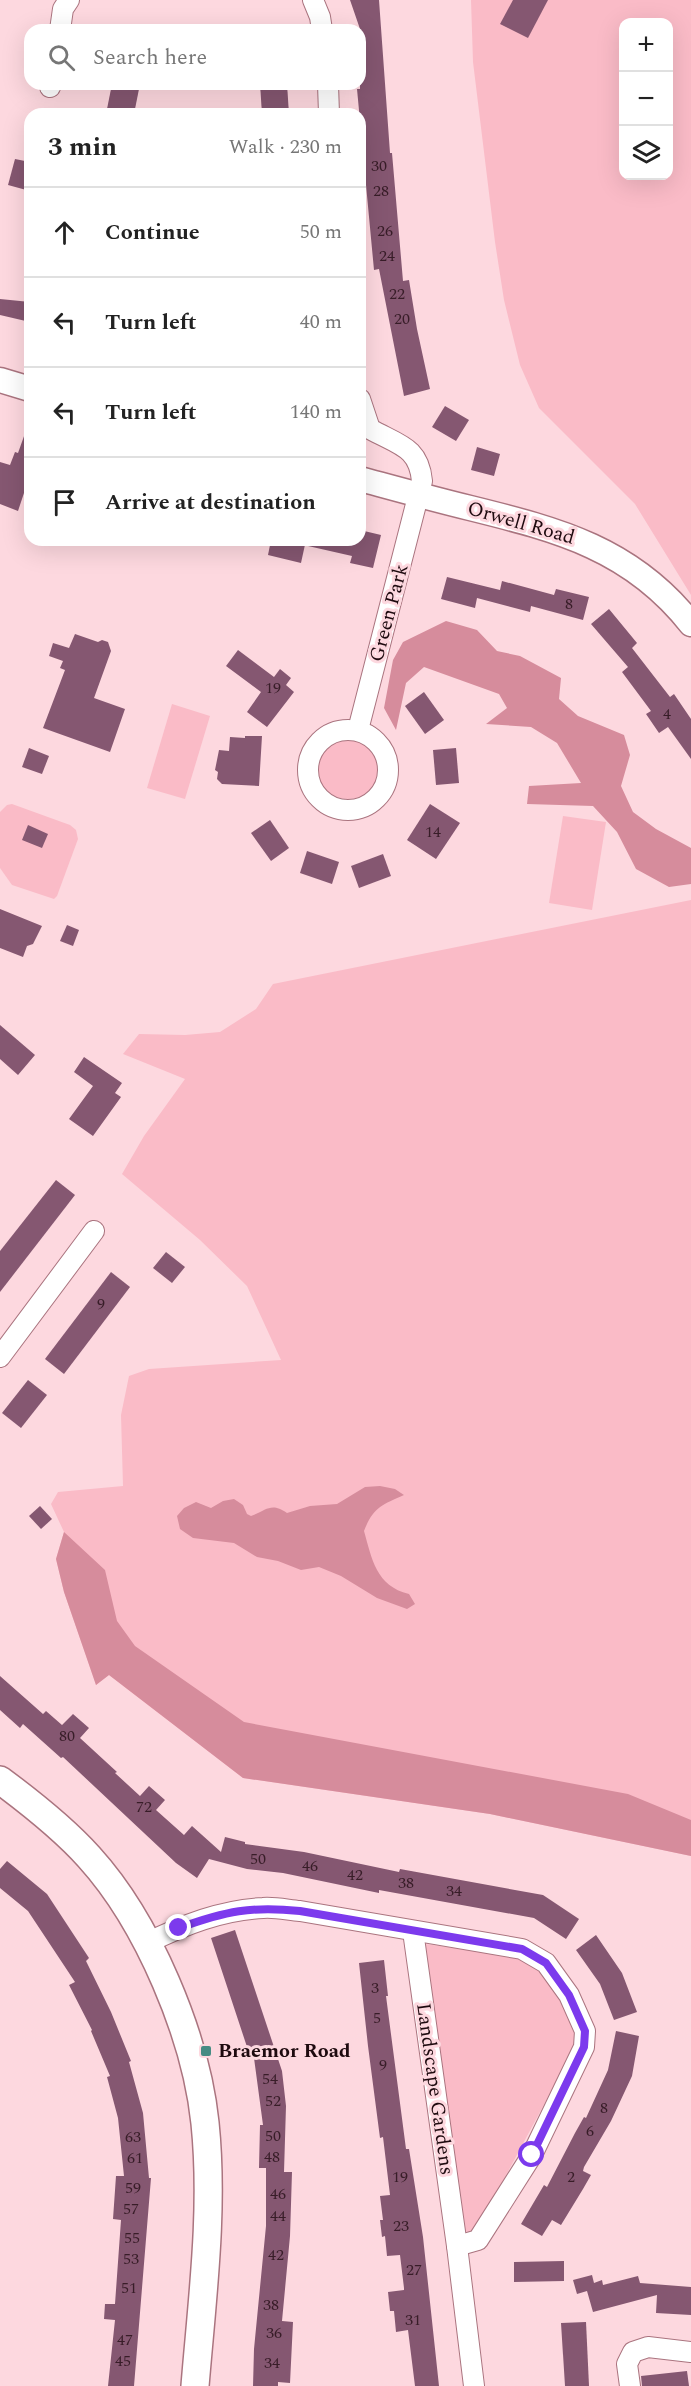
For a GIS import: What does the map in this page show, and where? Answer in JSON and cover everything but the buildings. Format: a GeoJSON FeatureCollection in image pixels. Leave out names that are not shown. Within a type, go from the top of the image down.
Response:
{"type":"FeatureCollection","features":[{"type":"Feature","properties":{"kind":"main road"},"geometry":{"type":"LineString","coordinates":[[0,1780],[62,1830],[90,1857],[112,1887],[147,1943],[164,1978],[187,2038],[195,2066],[205,2124],[207,2193],[195,2386]]}},
{"type":"Feature","properties":{"kind":"street"},"geometry":{"type":"LineString","coordinates":[[61,24],[63,9],[69,0]]}},
{"type":"Feature","properties":{"kind":"street"},"geometry":{"type":"LineString","coordinates":[[313,0],[321,24]]}},
{"type":"Feature","properties":{"kind":"street"},"geometry":{"type":"LineString","coordinates":[[328,90],[329,108]]}},
{"type":"Feature","properties":{"kind":"street"},"geometry":{"type":"LineString","coordinates":[[0,381],[24,387]]}},
{"type":"Feature","properties":{"kind":"street","name":"Green Park"},"geometry":{"type":"LineString","coordinates":[[358,730],[423,482],[420,464],[410,451],[366,429]]}},
{"type":"Feature","properties":{"kind":"street","name":"Orwell Road"},"geometry":{"type":"LineString","coordinates":[[366,481],[542,526],[578,539],[610,555],[663,591],[691,624]]}},
{"type":"Feature","properties":{"kind":"street"},"geometry":{"type":"LineString","coordinates":[[345,729],[358,730],[371,736],[381,745],[387,757],[389,771],[386,784],[379,796],[368,805],[356,810],[342,810],[329,806],[311,787],[308,761],[313,749],[321,739],[333,732],[345,729]]}},
{"type":"Feature","properties":{"kind":"street"},"geometry":{"type":"LineString","coordinates":[[0,1357],[94,1231]]}},
{"type":"Feature","properties":{"kind":"street"},"geometry":{"type":"LineString","coordinates":[[147,1943],[179,1928],[219,1914],[265,1908],[300,1911],[522,1949],[546,1963],[569,1995],[585,2031],[584,2047],[532,2155],[478,2240],[458,2247]]}},
{"type":"Feature","properties":{"kind":"street","name":"Landscape Gardens"},"geometry":{"type":"LineString","coordinates":[[413,1931],[458,2247],[474,2386]]}},
{"type":"Feature","properties":{"kind":"street"},"geometry":{"type":"LineString","coordinates":[[630,2386],[627,2364],[633,2352],[648,2347],[691,2352]]}},
{"type":"Feature","properties":{"kind":"shaded area"},"geometry":{"type":"Polygon","coordinates":[[[471,0],[691,0],[691,595],[635,504],[539,408],[520,365],[504,300],[473,62],[471,0]]]}},
{"type":"Feature","properties":{"kind":"shaded area"},"geometry":{"type":"Polygon","coordinates":[[[446,621],[477,630],[497,651],[520,656],[561,678],[559,699],[578,716],[624,735],[630,755],[621,786],[633,812],[656,829],[691,848],[691,884],[669,887],[636,869],[617,832],[593,806],[527,804],[529,786],[581,783],[557,743],[531,727],[486,724],[507,708],[499,694],[424,667],[406,683],[396,730],[384,708],[393,660],[403,642],[446,621]]]}},
{"type":"Feature","properties":{"kind":"shaded area"},"geometry":{"type":"Polygon","coordinates":[[[172,704],[210,716],[185,799],[147,788],[172,704]]]}},
{"type":"Feature","properties":{"kind":"shaded area"},"geometry":{"type":"Polygon","coordinates":[[[348,737],[370,746],[379,768],[370,790],[348,799],[326,790],[317,768],[326,746],[348,737]]]}},
{"type":"Feature","properties":{"kind":"shaded area"},"geometry":{"type":"Polygon","coordinates":[[[12,804],[70,825],[76,830],[78,839],[54,899],[12,885],[0,868],[0,812],[7,805],[12,804]]]}},
{"type":"Feature","properties":{"kind":"shaded area"},"geometry":{"type":"Polygon","coordinates":[[[563,816],[606,822],[592,910],[549,903],[563,816]]]}},
{"type":"Feature","properties":{"kind":"shaded area"},"geometry":{"type":"Polygon","coordinates":[[[691,900],[691,1856],[490,1814],[243,1778],[109,1675],[96,1685],[64,1592],[56,1559],[64,1532],[51,1504],[58,1492],[123,1486],[121,1415],[129,1376],[149,1369],[281,1360],[247,1286],[200,1240],[122,1174],[144,1136],[185,1079],[123,1054],[139,1034],[185,1035],[220,1032],[256,1009],[273,984],[691,900]]]}},
{"type":"Feature","properties":{"kind":"shaded area"},"geometry":{"type":"Polygon","coordinates":[[[380,1486],[395,1489],[404,1495],[379,1508],[364,1531],[373,1561],[382,1578],[389,1585],[409,1594],[415,1604],[407,1609],[377,1598],[341,1576],[319,1567],[301,1570],[278,1561],[257,1557],[234,1543],[193,1538],[180,1529],[177,1516],[184,1508],[196,1502],[211,1508],[223,1501],[234,1499],[243,1505],[247,1514],[251,1516],[273,1508],[287,1513],[310,1506],[337,1504],[365,1487],[380,1486]]]}},
{"type":"Feature","properties":{"kind":"shaded area"},"geometry":{"type":"Polygon","coordinates":[[[64,1532],[105,1570],[117,1621],[135,1646],[244,1722],[628,1794],[691,1820],[691,1856],[490,1814],[243,1778],[109,1675],[96,1685],[64,1592],[56,1559],[64,1532]]]}},
{"type":"Feature","properties":{"kind":"shaded area"},"geometry":{"type":"Polygon","coordinates":[[[425,1944],[524,1957],[544,1973],[560,1995],[574,2033],[576,2045],[475,2233],[463,2231],[425,1944]]]}},
{"type":"Feature","properties":{"kind":"place","name":"Braemor Road"},"geometry":{"type":"Point","coordinates":[206,2051]}},
{"type":"Feature","properties":{"kind":"route"},"geometry":{"type":"LineString","coordinates":[[179,1928],[219,1914],[265,1908],[300,1911],[522,1949],[546,1963],[569,1995],[585,2031],[584,2047],[532,2155]]}}]}
